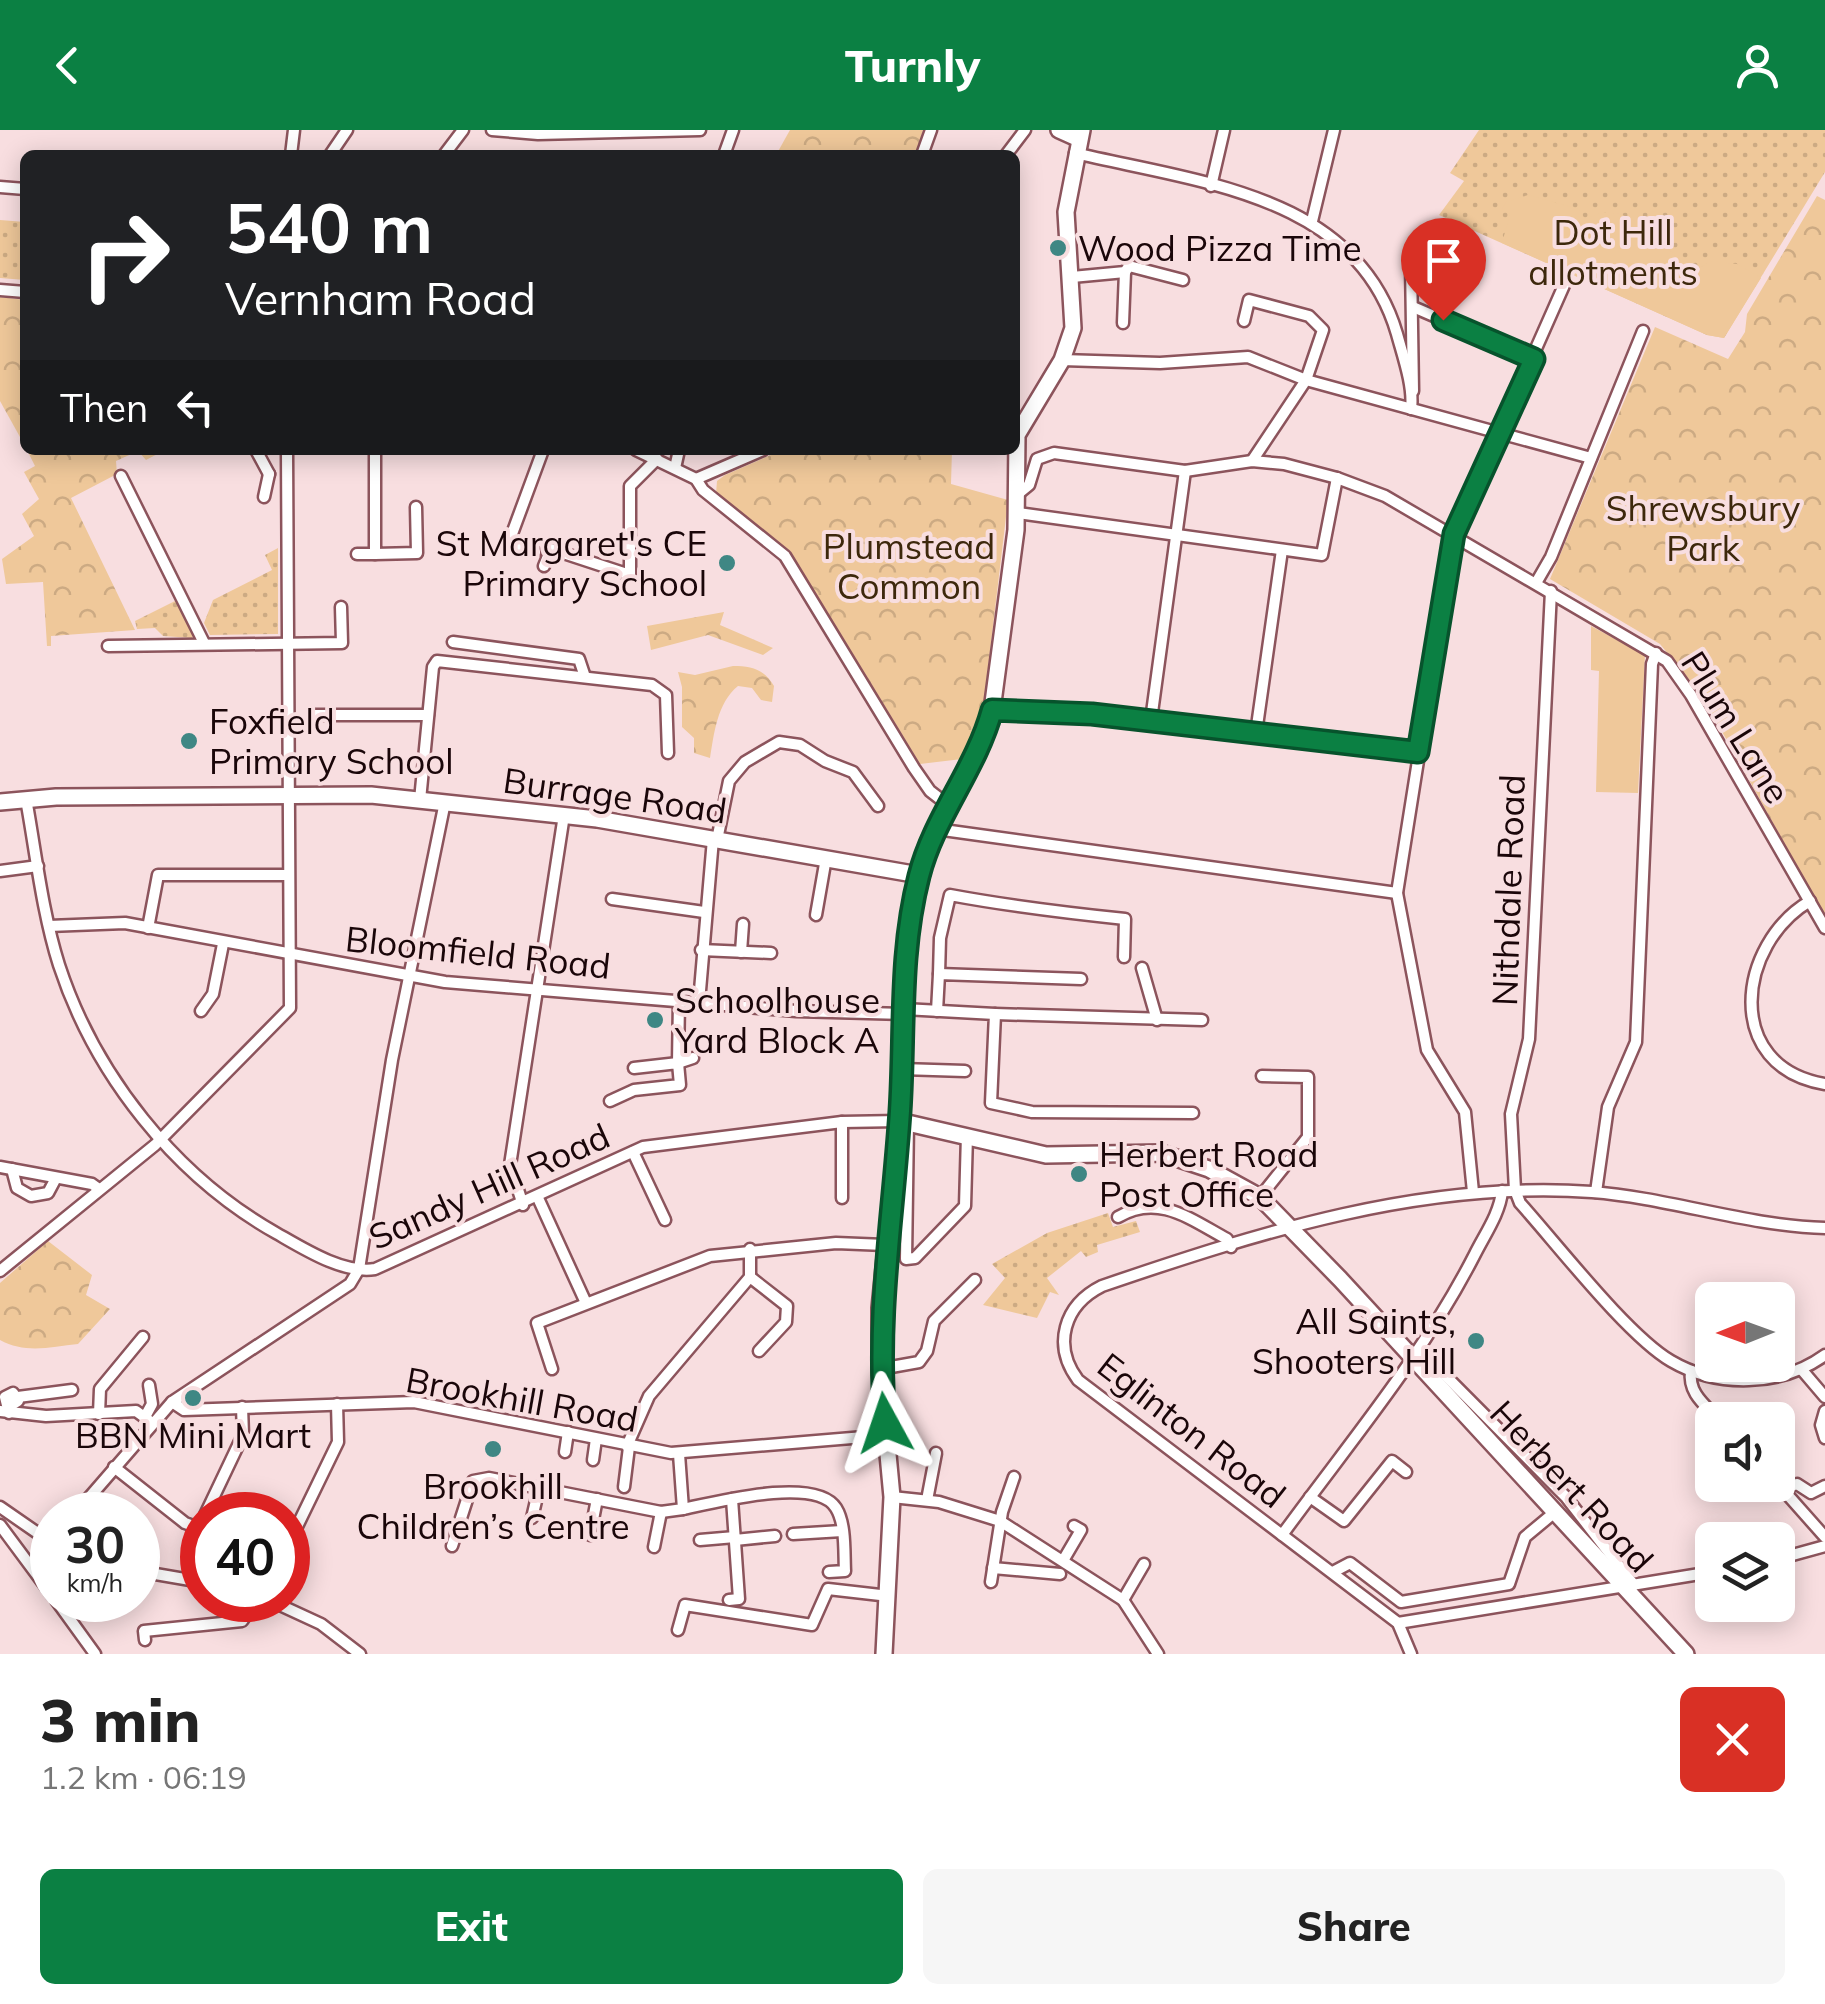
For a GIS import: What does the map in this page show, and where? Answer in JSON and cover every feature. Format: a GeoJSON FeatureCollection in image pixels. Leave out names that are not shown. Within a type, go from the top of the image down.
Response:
{"type":"FeatureCollection","features":[{"type":"Feature","properties":{"kind":"street"},"geometry":{"type":"LineString","coordinates":[[448,150],[463,130]]}},
{"type":"Feature","properties":{"kind":"street"},"geometry":{"type":"LineString","coordinates":[[492,130],[538,134],[700,130]]}},
{"type":"Feature","properties":{"kind":"street"},"geometry":{"type":"LineString","coordinates":[[726,130],[733,131]]}},
{"type":"Feature","properties":{"kind":"street"},"geometry":{"type":"LineString","coordinates":[[1010,150],[1025,130]]}},
{"type":"Feature","properties":{"kind":"street"},"geometry":{"type":"LineString","coordinates":[[1060,130],[1079,141],[1265,200],[1312,221],[1352,252],[1382,294],[1410,392],[1411,409]]}},
{"type":"Feature","properties":{"kind":"street"},"geometry":{"type":"LineString","coordinates":[[1211,186],[1224,130]]}},
{"type":"Feature","properties":{"kind":"street"},"geometry":{"type":"LineString","coordinates":[[1312,221],[1334,130]]}},
{"type":"Feature","properties":{"kind":"street"},"geometry":{"type":"LineString","coordinates":[[1020,428],[1062,360],[1072,328],[1066,212],[1079,141]]}},
{"type":"Feature","properties":{"kind":"street"},"geometry":{"type":"LineString","coordinates":[[1410,392],[1416,385],[1411,262],[1447,232]]}},
{"type":"Feature","properties":{"kind":"street"},"geometry":{"type":"LineString","coordinates":[[1123,323],[1125,272],[1129,266],[1184,280]]}},
{"type":"Feature","properties":{"kind":"street"},"geometry":{"type":"LineString","coordinates":[[1072,277],[1125,272]]}},
{"type":"Feature","properties":{"kind":"street"},"geometry":{"type":"LineString","coordinates":[[1473,1192],[1465,1112],[1428,1050],[1397,894],[1454,534],[1565,283]]}},
{"type":"Feature","properties":{"kind":"street"},"geometry":{"type":"LineString","coordinates":[[1244,321],[1249,300],[1316,320],[1323,339],[1306,380],[1252,461]]}},
{"type":"Feature","properties":{"kind":"street"},"geometry":{"type":"LineString","coordinates":[[1413,307],[1534,359]]}},
{"type":"Feature","properties":{"kind":"street"},"geometry":{"type":"LineString","coordinates":[[1536,582],[1644,331]]}},
{"type":"Feature","properties":{"kind":"street"},"geometry":{"type":"LineString","coordinates":[[1062,360],[1160,363],[1248,357],[1306,380],[1502,430],[1591,458]]}},
{"type":"Feature","properties":{"kind":"street","name":"Plum Lane"},"geometry":{"type":"LineString","coordinates":[[1018,494],[1025,492],[1035,464],[1046,454],[1186,470],[1252,461],[1337,478],[1384,496],[1656,653],[1691,695],[1825,928]]}},
{"type":"Feature","properties":{"kind":"street"},"geometry":{"type":"LineString","coordinates":[[258,455],[268,474],[264,496]]}},
{"type":"Feature","properties":{"kind":"street"},"geometry":{"type":"LineString","coordinates":[[0,1272],[160,1138],[286,1015],[287,455]]}},
{"type":"Feature","properties":{"kind":"street"},"geometry":{"type":"LineString","coordinates":[[375,455],[375,554]]}},
{"type":"Feature","properties":{"kind":"street"},"geometry":{"type":"LineString","coordinates":[[534,552],[510,542],[541,455]]}},
{"type":"Feature","properties":{"kind":"street"},"geometry":{"type":"LineString","coordinates":[[648,455],[696,479],[703,490],[785,556],[914,768],[930,791],[948,805]]}},
{"type":"Feature","properties":{"kind":"street"},"geometry":{"type":"LineString","coordinates":[[675,468],[678,455]]}},
{"type":"Feature","properties":{"kind":"street"},"geometry":{"type":"LineString","coordinates":[[696,479],[747,455]]}},
{"type":"Feature","properties":{"kind":"street"},"geometry":{"type":"LineString","coordinates":[[967,1134],[965,1206],[915,1258],[906,1260],[902,1069],[908,927],[919,875],[936,829],[981,746],[992,710],[1018,513],[1017,455]]}},
{"type":"Feature","properties":{"kind":"street"},"geometry":{"type":"LineString","coordinates":[[544,566],[551,549],[630,575],[630,486],[657,459]]}},
{"type":"Feature","properties":{"kind":"street"},"geometry":{"type":"LineString","coordinates":[[1151,720],[1186,470]]}},
{"type":"Feature","properties":{"kind":"street"},"geometry":{"type":"LineString","coordinates":[[268,474],[287,474]]}},
{"type":"Feature","properties":{"kind":"street"},"geometry":{"type":"LineString","coordinates":[[121,476],[204,643]]}},
{"type":"Feature","properties":{"kind":"street"},"geometry":{"type":"LineString","coordinates":[[1018,513],[1322,555],[1337,478]]}},
{"type":"Feature","properties":{"kind":"street"},"geometry":{"type":"LineString","coordinates":[[357,554],[418,553],[416,506]]}},
{"type":"Feature","properties":{"kind":"street"},"geometry":{"type":"LineString","coordinates":[[1256,733],[1282,550]]}},
{"type":"Feature","properties":{"kind":"street","name":"Nithdale Road"},"geometry":{"type":"LineString","coordinates":[[1515,1190],[1512,1114],[1529,1039],[1551,591]]}},
{"type":"Feature","properties":{"kind":"street"},"geometry":{"type":"LineString","coordinates":[[108,646],[342,643],[341,607]]}},
{"type":"Feature","properties":{"kind":"street"},"geometry":{"type":"LineString","coordinates":[[453,642],[578,659],[585,677]]}},
{"type":"Feature","properties":{"kind":"street"},"geometry":{"type":"LineString","coordinates":[[1596,1192],[1608,1106],[1636,1042],[1656,653]]}},
{"type":"Feature","properties":{"kind":"street"},"geometry":{"type":"LineString","coordinates":[[420,800],[437,660],[652,685],[666,695],[668,753]]}},
{"type":"Feature","properties":{"kind":"street"},"geometry":{"type":"LineString","coordinates":[[992,710],[1151,720],[1418,752]]}},
{"type":"Feature","properties":{"kind":"street"},"geometry":{"type":"LineString","coordinates":[[314,715],[428,715]]}},
{"type":"Feature","properties":{"kind":"street"},"geometry":{"type":"LineString","coordinates":[[699,1002],[704,912],[715,839],[729,780],[745,762],[779,742],[800,744],[825,762],[854,772],[878,806]]}},
{"type":"Feature","properties":{"kind":"street","name":"Burrage Road"},"geometry":{"type":"LineString","coordinates":[[0,802],[286,794],[420,800],[564,814],[919,875]]}},
{"type":"Feature","properties":{"kind":"street"},"geometry":{"type":"LineString","coordinates":[[26,799],[49,926],[67,988],[107,1068],[160,1138],[212,1192],[258,1224],[359,1270],[444,802]]}},
{"type":"Feature","properties":{"kind":"street"},"geometry":{"type":"LineString","coordinates":[[523,1205],[510,1165],[564,814]]}},
{"type":"Feature","properties":{"kind":"street"},"geometry":{"type":"LineString","coordinates":[[936,829],[1397,894]]}},
{"type":"Feature","properties":{"kind":"street"},"geometry":{"type":"LineString","coordinates":[[816,915],[826,858]]}},
{"type":"Feature","properties":{"kind":"street"},"geometry":{"type":"LineString","coordinates":[[0,872],[38,866]]}},
{"type":"Feature","properties":{"kind":"street"},"geometry":{"type":"LineString","coordinates":[[148,928],[158,875],[288,875]]}},
{"type":"Feature","properties":{"kind":"street"},"geometry":{"type":"LineString","coordinates":[[937,1011],[940,938],[950,895],[1030,910],[1125,919],[1124,957]]}},
{"type":"Feature","properties":{"kind":"street"},"geometry":{"type":"LineString","coordinates":[[612,899],[704,912]]}},
{"type":"Feature","properties":{"kind":"street"},"geometry":{"type":"LineString","coordinates":[[1810,901],[1784,920],[1766,950],[1752,994],[1751,1019],[1763,1050],[1776,1063],[1793,1075],[1825,1084]]}},
{"type":"Feature","properties":{"kind":"street","name":"Bloomfield Road"},"geometry":{"type":"LineString","coordinates":[[49,926],[107,922],[410,978],[538,990],[904,1012],[1202,1020]]}},
{"type":"Feature","properties":{"kind":"street"},"geometry":{"type":"LineString","coordinates":[[742,952],[743,924]]}},
{"type":"Feature","properties":{"kind":"street"},"geometry":{"type":"LineString","coordinates":[[201,1011],[213,994],[223,944]]}},
{"type":"Feature","properties":{"kind":"street"},"geometry":{"type":"LineString","coordinates":[[701,950],[771,953]]}},
{"type":"Feature","properties":{"kind":"street"},"geometry":{"type":"LineString","coordinates":[[1142,968],[1157,1020]]}},
{"type":"Feature","properties":{"kind":"street"},"geometry":{"type":"LineString","coordinates":[[939,974],[1080,978]]}},
{"type":"Feature","properties":{"kind":"street"},"geometry":{"type":"LineString","coordinates":[[610,1101],[634,1090],[680,1085],[679,1000]]}},
{"type":"Feature","properties":{"kind":"street"},"geometry":{"type":"LineString","coordinates":[[995,1014],[991,1104],[1032,1112],[1194,1113]]}},
{"type":"Feature","properties":{"kind":"street"},"geometry":{"type":"LineString","coordinates":[[634,1068],[693,1058]]}},
{"type":"Feature","properties":{"kind":"street"},"geometry":{"type":"LineString","coordinates":[[902,1069],[964,1071]]}},
{"type":"Feature","properties":{"kind":"street"},"geometry":{"type":"LineString","coordinates":[[1260,1198],[1308,1137],[1308,1077],[1262,1076]]}},
{"type":"Feature","properties":{"kind":"street"},"geometry":{"type":"LineString","coordinates":[[842,1122],[842,1198]]}},
{"type":"Feature","properties":{"kind":"street","name":"Sandy Hill Road"},"geometry":{"type":"LineString","coordinates":[[93,1492],[148,1418],[350,1284],[359,1270],[375,1270],[632,1152],[659,1144],[842,1122],[905,1127]]}},
{"type":"Feature","properties":{"kind":"street"},"geometry":{"type":"LineString","coordinates":[[884,1654],[890,1597],[892,1497],[880,1369],[885,1245],[905,1127]]}},
{"type":"Feature","properties":{"kind":"street","name":"Herbert Road"},"geometry":{"type":"LineString","coordinates":[[905,1127],[967,1134],[1062,1157],[1130,1151],[1161,1153],[1209,1169],[1260,1198],[1566,1497],[1629,1586],[1686,1654]]}},
{"type":"Feature","properties":{"kind":"street"},"geometry":{"type":"LineString","coordinates":[[632,1152],[665,1220]]}},
{"type":"Feature","properties":{"kind":"street"},"geometry":{"type":"LineString","coordinates":[[6,1168],[92,1184],[98,1189]]}},
{"type":"Feature","properties":{"kind":"street"},"geometry":{"type":"LineString","coordinates":[[6,1168],[17,1188],[31,1196],[48,1192],[56,1178]]}},
{"type":"Feature","properties":{"kind":"street"},"geometry":{"type":"LineString","coordinates":[[1515,1190],[1520,1203],[1650,1346],[1691,1371],[1738,1380],[1802,1370],[1825,1354]]}},
{"type":"Feature","properties":{"kind":"street"},"geometry":{"type":"LineString","coordinates":[[1282,1535],[1417,1354],[1484,1238],[1502,1191]]}},
{"type":"Feature","properties":{"kind":"street","name":"Eglinton Road"},"geometry":{"type":"LineString","coordinates":[[1411,1654],[1398,1624],[1086,1387],[1071,1370],[1064,1351],[1067,1319],[1092,1291],[1292,1228],[1380,1206],[1473,1192],[1596,1192],[1825,1228]]}},
{"type":"Feature","properties":{"kind":"street"},"geometry":{"type":"LineString","coordinates":[[538,1198],[586,1303]]}},
{"type":"Feature","properties":{"kind":"street"},"geometry":{"type":"LineString","coordinates":[[1118,1217],[1134,1208],[1160,1206],[1227,1239],[1231,1246]]}},
{"type":"Feature","properties":{"kind":"street"},"geometry":{"type":"LineString","coordinates":[[552,1370],[537,1323],[710,1256],[750,1250],[885,1245]]}},
{"type":"Feature","properties":{"kind":"street"},"geometry":{"type":"LineString","coordinates":[[624,1487],[628,1446],[649,1396],[750,1277],[750,1250]]}},
{"type":"Feature","properties":{"kind":"street"},"geometry":{"type":"LineString","coordinates":[[750,1277],[787,1306],[786,1322],[759,1351]]}},
{"type":"Feature","properties":{"kind":"street"},"geometry":{"type":"LineString","coordinates":[[880,1369],[919,1362],[927,1351],[934,1321],[975,1280]]}},
{"type":"Feature","properties":{"kind":"street"},"geometry":{"type":"LineString","coordinates":[[99,1414],[100,1389],[143,1337]]}},
{"type":"Feature","properties":{"kind":"street","name":"Herbert Road"},"geometry":{"type":"LineString","coordinates":[[1417,1354],[1555,1512],[1629,1586]]}},
{"type":"Feature","properties":{"kind":"street"},"geometry":{"type":"LineString","coordinates":[[1802,1370],[1825,1397]]}},
{"type":"Feature","properties":{"kind":"street"},"geometry":{"type":"LineString","coordinates":[[1691,1371],[1690,1384],[1702,1402]]}},
{"type":"Feature","properties":{"kind":"street"},"geometry":{"type":"LineString","coordinates":[[9,1407],[99,1414],[136,1411],[148,1418],[152,1404],[149,1385]]}},
{"type":"Feature","properties":{"kind":"street"},"geometry":{"type":"LineString","coordinates":[[9,1407],[72,1390]]}},
{"type":"Feature","properties":{"kind":"street","name":"Brookhill Road"},"geometry":{"type":"LineString","coordinates":[[172,1402],[184,1410],[414,1402],[680,1454],[864,1438]]}},
{"type":"Feature","properties":{"kind":"street"},"geometry":{"type":"LineString","coordinates":[[310,1500],[338,1442],[337,1404]]}},
{"type":"Feature","properties":{"kind":"street"},"geometry":{"type":"LineString","coordinates":[[216,1492],[243,1434],[242,1407]]}},
{"type":"Feature","properties":{"kind":"street"},"geometry":{"type":"LineString","coordinates":[[1825,1411],[1820,1425],[1825,1438]]}},
{"type":"Feature","properties":{"kind":"street"},"geometry":{"type":"LineString","coordinates":[[565,1452],[568,1432]]}},
{"type":"Feature","properties":{"kind":"street"},"geometry":{"type":"LineString","coordinates":[[593,1460],[596,1440]]}},
{"type":"Feature","properties":{"kind":"street"},"geometry":{"type":"LineString","coordinates":[[680,1454],[683,1509]]}},
{"type":"Feature","properties":{"kind":"street"},"geometry":{"type":"LineString","coordinates":[[922,1457],[935,1458],[927,1500]]}},
{"type":"Feature","properties":{"kind":"street"},"geometry":{"type":"LineString","coordinates":[[1310,1497],[1344,1522],[1392,1460],[1406,1472]]}},
{"type":"Feature","properties":{"kind":"street"},"geometry":{"type":"LineString","coordinates":[[114,1467],[180,1519]]}},
{"type":"Feature","properties":{"kind":"street"},"geometry":{"type":"LineString","coordinates":[[991,1582],[1000,1520],[1014,1477]]}},
{"type":"Feature","properties":{"kind":"street"},"geometry":{"type":"LineString","coordinates":[[452,1546],[473,1481],[488,1478],[661,1512],[732,1499],[814,1492],[836,1507],[842,1531],[845,1571],[829,1572]]}},
{"type":"Feature","properties":{"kind":"street"},"geometry":{"type":"LineString","coordinates":[[1795,1485],[1811,1493],[1825,1486]]}},
{"type":"Feature","properties":{"kind":"street"},"geometry":{"type":"LineString","coordinates":[[532,1518],[539,1488]]}},
{"type":"Feature","properties":{"kind":"street"},"geometry":{"type":"LineString","coordinates":[[892,1497],[927,1500],[1000,1520],[1123,1600],[1158,1654]]}},
{"type":"Feature","properties":{"kind":"street"},"geometry":{"type":"LineString","coordinates":[[732,1499],[739,1600]]}},
{"type":"Feature","properties":{"kind":"street"},"geometry":{"type":"LineString","coordinates":[[590,1535],[597,1500]]}},
{"type":"Feature","properties":{"kind":"street"},"geometry":{"type":"LineString","coordinates":[[1794,1502],[1825,1536]]}},
{"type":"Feature","properties":{"kind":"street"},"geometry":{"type":"LineString","coordinates":[[0,1507],[28,1527]]}},
{"type":"Feature","properties":{"kind":"street"},"geometry":{"type":"LineString","coordinates":[[654,1547],[661,1512]]}},
{"type":"Feature","properties":{"kind":"street"},"geometry":{"type":"LineString","coordinates":[[1333,1572],[1350,1562],[1402,1602],[1509,1584],[1524,1537],[1555,1512]]}},
{"type":"Feature","properties":{"kind":"street"},"geometry":{"type":"LineString","coordinates":[[590,1520],[608,1522]]}},
{"type":"Feature","properties":{"kind":"street"},"geometry":{"type":"LineString","coordinates":[[1064,1559],[1081,1530],[1074,1526]]}},
{"type":"Feature","properties":{"kind":"street"},"geometry":{"type":"LineString","coordinates":[[28,1527],[4,1530],[30,1565]]}},
{"type":"Feature","properties":{"kind":"street"},"geometry":{"type":"LineString","coordinates":[[793,1534],[842,1531]]}},
{"type":"Feature","properties":{"kind":"street"},"geometry":{"type":"LineString","coordinates":[[700,1540],[775,1536]]}},
{"type":"Feature","properties":{"kind":"street"},"geometry":{"type":"LineString","coordinates":[[1795,1554],[1825,1546]]}},
{"type":"Feature","properties":{"kind":"street"},"geometry":{"type":"LineString","coordinates":[[1123,1600],[1144,1564]]}},
{"type":"Feature","properties":{"kind":"street"},"geometry":{"type":"LineString","coordinates":[[993,1568],[1060,1574]]}},
{"type":"Feature","properties":{"kind":"street"},"geometry":{"type":"LineString","coordinates":[[1398,1624],[1695,1575]]}},
{"type":"Feature","properties":{"kind":"street"},"geometry":{"type":"LineString","coordinates":[[678,1630],[685,1604],[808,1626],[816,1622],[825,1593],[834,1586],[890,1597]]}},
{"type":"Feature","properties":{"kind":"street"},"geometry":{"type":"LineString","coordinates":[[310,1619],[360,1654]]}},
{"type":"Feature","properties":{"kind":"street"},"geometry":{"type":"LineString","coordinates":[[72,1622],[95,1654]]}},
{"type":"Feature","properties":{"kind":"street"},"geometry":{"type":"LineString","coordinates":[[144,1640],[144,1631],[232,1622]]}},
{"type":"Feature","properties":{"kind":"green space"},"geometry":{"type":"Polygon","coordinates":[[[790,130],[923,130],[917,150],[779,150],[790,130]]]}},
{"type":"Feature","properties":{"kind":"green space"},"geometry":{"type":"Polygon","coordinates":[[[1479,130],[1825,130],[1825,172],[1724,338],[1707,335],[1439,215],[1464,181],[1450,173],[1479,130]]]}},
{"type":"Feature","properties":{"kind":"green space","name":"Dot Hill allotments"},"geometry":{"type":"Polygon","coordinates":[[[1528,195],[1578,209],[1585,219],[1602,213],[1632,219],[1694,272],[1710,261],[1737,264],[1761,278],[1724,338],[1707,335],[1502,243],[1510,214],[1502,209],[1506,202],[1528,195]]]}},
{"type":"Feature","properties":{"kind":"green space","name":"Shrewsbury Park"},"geometry":{"type":"Polygon","coordinates":[[[1817,196],[1825,200],[1825,916],[1701,694],[1660,644],[1550,579],[1655,327],[1728,359],[1745,332],[1747,314],[1817,196]]]}},
{"type":"Feature","properties":{"kind":"green space"},"geometry":{"type":"Polygon","coordinates":[[[0,220],[20,222],[20,280],[0,278],[0,220]]]}},
{"type":"Feature","properties":{"kind":"green space"},"geometry":{"type":"Polygon","coordinates":[[[0,297],[20,299],[20,437],[0,401],[0,297]]]}},
{"type":"Feature","properties":{"kind":"green space"},"geometry":{"type":"Polygon","coordinates":[[[30,455],[129,455],[116,461],[117,474],[71,498],[135,630],[51,636],[51,646],[47,646],[43,582],[6,584],[2,559],[34,536],[22,514],[39,499],[24,472],[35,466],[30,455]]]}},
{"type":"Feature","properties":{"kind":"green space","name":"Plumstead Common"},"geometry":{"type":"Polygon","coordinates":[[[771,455],[952,455],[951,484],[1008,500],[983,710],[976,736],[962,759],[920,764],[790,551],[716,494],[717,481],[771,455]]]}},
{"type":"Feature","properties":{"kind":"green space"},"geometry":{"type":"Polygon","coordinates":[[[278,548],[278,634],[210,635],[204,623],[213,600],[272,570],[265,555],[278,548]]]}},
{"type":"Feature","properties":{"kind":"green space"},"geometry":{"type":"Polygon","coordinates":[[[177,600],[194,634],[192,638],[163,636],[155,628],[137,629],[135,621],[177,600]]]}},
{"type":"Feature","properties":{"kind":"green space"},"geometry":{"type":"Polygon","coordinates":[[[724,612],[720,625],[773,648],[763,655],[708,635],[651,650],[647,626],[724,612]]]}},
{"type":"Feature","properties":{"kind":"green space"},"geometry":{"type":"Polygon","coordinates":[[[1591,626],[1645,655],[1638,793],[1596,792],[1599,671],[1591,670],[1591,626]]]}},
{"type":"Feature","properties":{"kind":"green space"},"geometry":{"type":"Polygon","coordinates":[[[733,666],[751,668],[766,676],[774,686],[772,702],[761,700],[752,688],[738,686],[721,710],[710,758],[694,753],[694,738],[682,727],[678,672],[695,675],[733,666]]]}},
{"type":"Feature","properties":{"kind":"green space"},"geometry":{"type":"Polygon","coordinates":[[[1108,1213],[1113,1227],[1136,1221],[1140,1232],[1097,1245],[1098,1252],[1086,1257],[1081,1251],[1047,1278],[1059,1295],[1050,1292],[1037,1318],[983,1305],[1005,1278],[992,1264],[1047,1233],[1108,1213]]]}},
{"type":"Feature","properties":{"kind":"green space"},"geometry":{"type":"Polygon","coordinates":[[[48,1241],[92,1275],[86,1295],[110,1309],[78,1344],[38,1348],[9,1344],[0,1340],[0,1283],[48,1241]]]}},
{"type":"Feature","properties":{"kind":"place","name":"Wood Pizza Time"},"geometry":{"type":"Point","coordinates":[1058,248]}},
{"type":"Feature","properties":{"kind":"place","name":"St Margaret's CE Primary School"},"geometry":{"type":"Point","coordinates":[727,563]}},
{"type":"Feature","properties":{"kind":"place","name":"Foxfield Primary School"},"geometry":{"type":"Point","coordinates":[189,741]}},
{"type":"Feature","properties":{"kind":"place","name":"Schoolhouse Yard Block A"},"geometry":{"type":"Point","coordinates":[655,1020]}},
{"type":"Feature","properties":{"kind":"place","name":"Herbert Road Post Office"},"geometry":{"type":"Point","coordinates":[1079,1174]}},
{"type":"Feature","properties":{"kind":"place","name":"All Saints, Shooters Hill"},"geometry":{"type":"Point","coordinates":[1476,1341]}},
{"type":"Feature","properties":{"kind":"place","name":"BBN Mini Mart"},"geometry":{"type":"Point","coordinates":[193,1398]}},
{"type":"Feature","properties":{"kind":"place","name":"Brookhill Children’s Centre"},"geometry":{"type":"Point","coordinates":[493,1449]}},
{"type":"Feature","properties":{"kind":"route"},"geometry":{"type":"LineString","coordinates":[[885,1423],[880,1369],[882,1286],[899,1121],[908,927],[927,850],[981,746],[992,710],[1092,714],[1418,752],[1454,534],[1534,359],[1443,320]]}}]}
